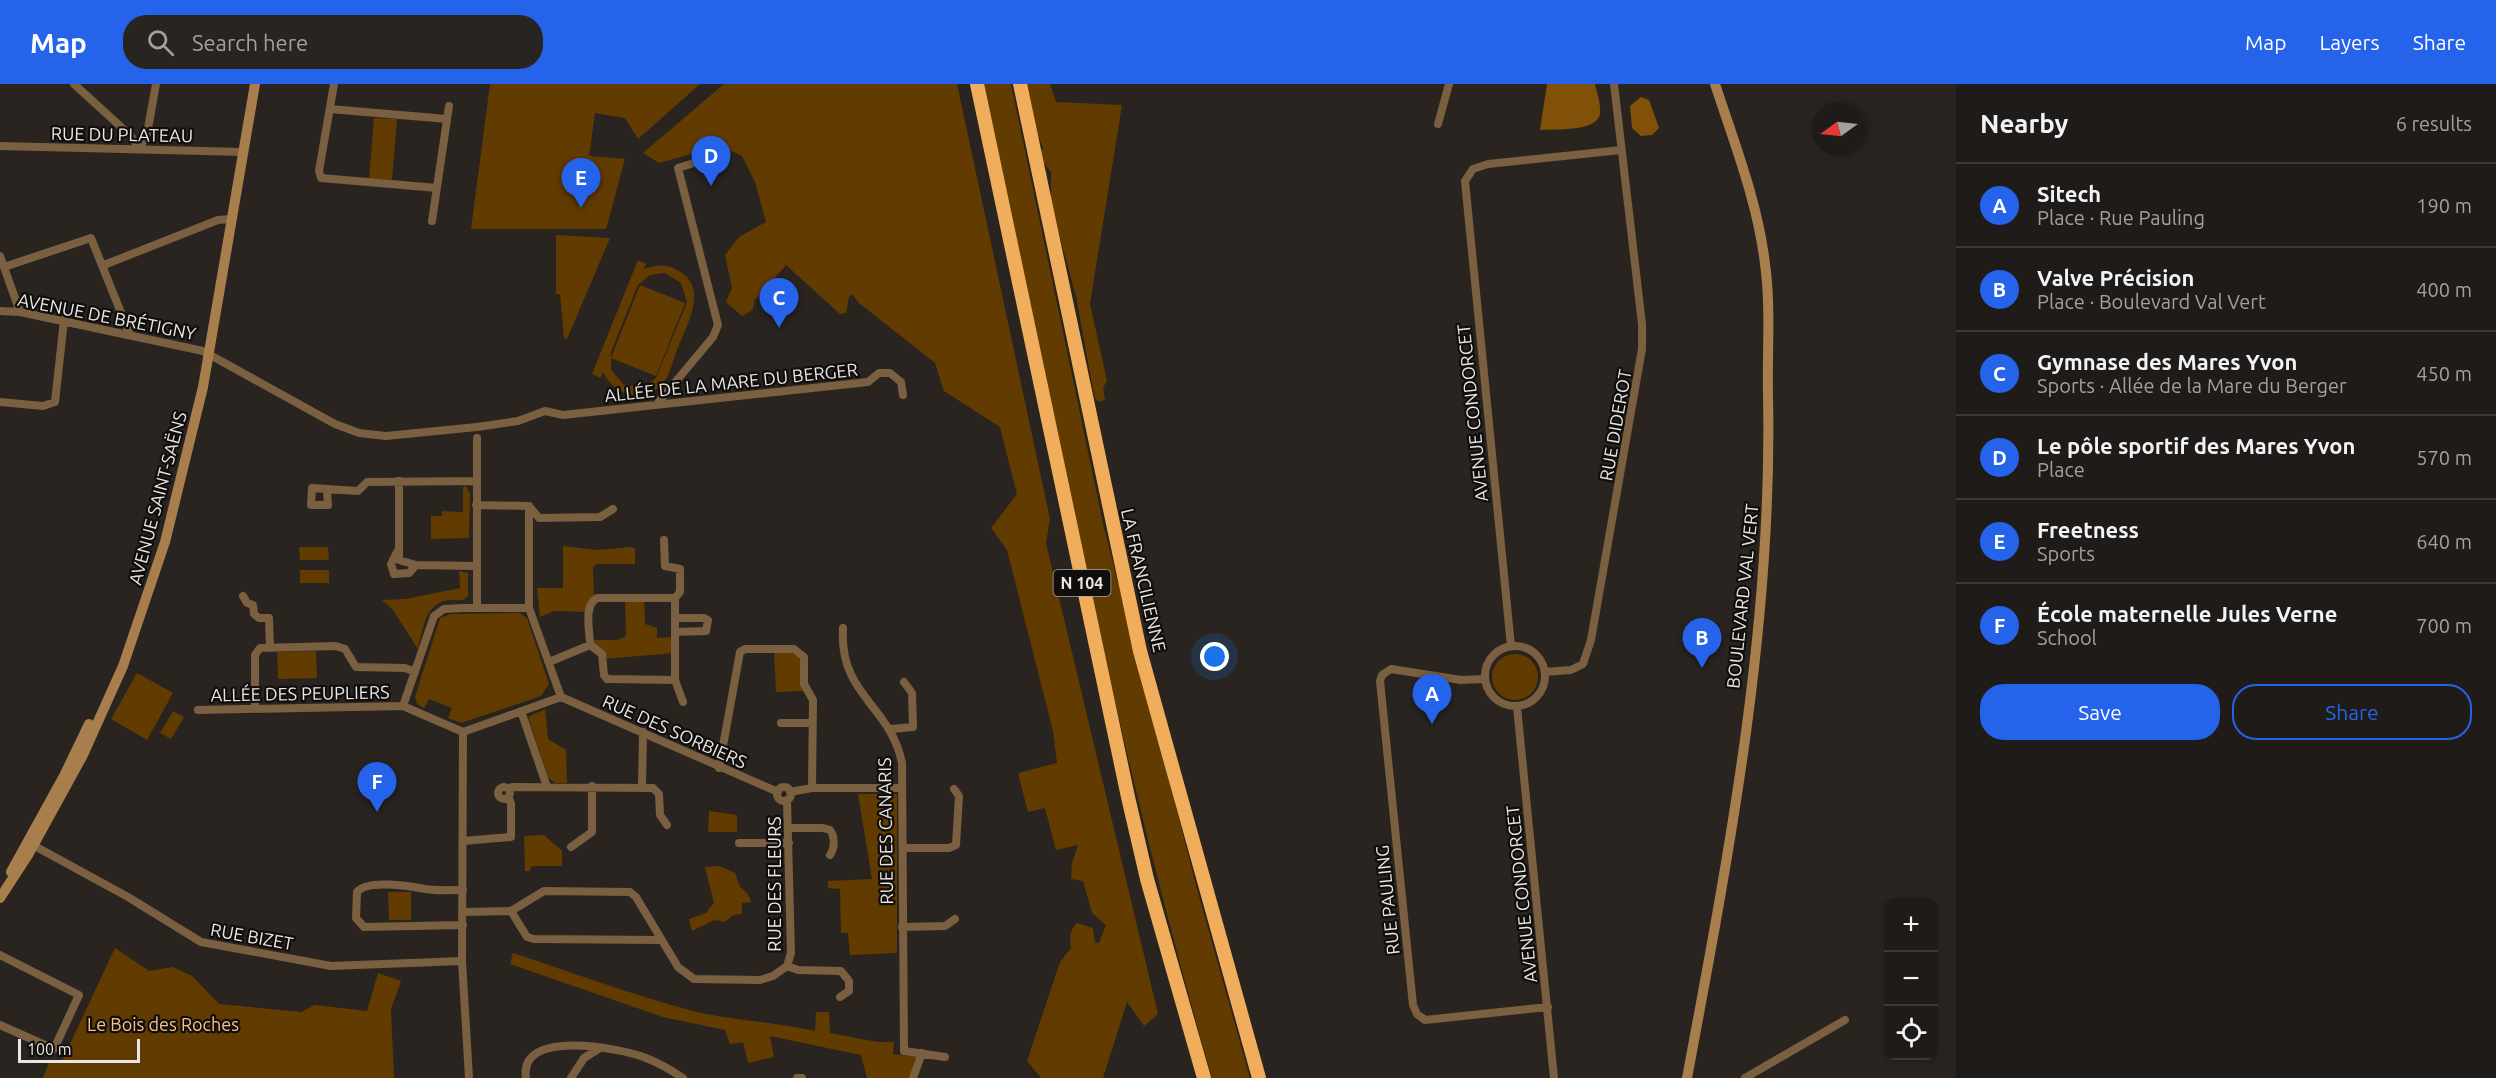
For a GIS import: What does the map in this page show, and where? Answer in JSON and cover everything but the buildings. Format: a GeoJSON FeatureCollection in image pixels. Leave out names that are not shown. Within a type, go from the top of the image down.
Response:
{"type":"FeatureCollection","features":[{"type":"Feature","properties":{"kind":"highway","name":"N 104"},"geometry":{"type":"LineString","coordinates":[[977,84],[1132,817],[1174,977],[1204,1078]]}},
{"type":"Feature","properties":{"kind":"highway","name":"LA FRANCILIENNE"},"geometry":{"type":"LineString","coordinates":[[1020,84],[1140,651],[1259,1078]]}},
{"type":"Feature","properties":{"kind":"street"},"geometry":{"type":"LineString","coordinates":[[74,84],[130,136],[140,149],[147,135],[156,84]]}},
{"type":"Feature","properties":{"kind":"street","name":"AVENUE SAINT-SAËNS"},"geometry":{"type":"LineString","coordinates":[[0,898],[30,844],[127,649],[152,582],[181,486],[203,387],[207,352],[255,84]]}},
{"type":"Feature","properties":{"kind":"street"},"geometry":{"type":"LineString","coordinates":[[334,84],[319,171],[321,178],[437,188]]}},
{"type":"Feature","properties":{"kind":"street"},"geometry":{"type":"LineString","coordinates":[[1438,124],[1449,84]]}},
{"type":"Feature","properties":{"kind":"street","name":"RUE DIDEROT"},"geometry":{"type":"LineString","coordinates":[[1545,672],[1571,670],[1583,664],[1586,656],[1640,373],[1642,324],[1614,84]]}},
{"type":"Feature","properties":{"kind":"street","name":"BOULEVARD VAL VERT"},"geometry":{"type":"LineString","coordinates":[[1687,1078],[1734,806],[1761,614],[1770,464],[1765,264],[1756,216],[1714,84]]}},
{"type":"Feature","properties":{"kind":"street"},"geometry":{"type":"LineString","coordinates":[[432,221],[449,106]]}},
{"type":"Feature","properties":{"kind":"street"},"geometry":{"type":"LineString","coordinates":[[330,109],[447,118]]}},
{"type":"Feature","properties":{"kind":"street","name":"RUE DU PLATEAU"},"geometry":{"type":"LineString","coordinates":[[0,146],[243,152]]}},
{"type":"Feature","properties":{"kind":"street","name":"AVENUE CONDORCET"},"geometry":{"type":"LineString","coordinates":[[1510,646],[1470,243],[1467,176],[1473,169],[1488,164],[1621,150]]}},
{"type":"Feature","properties":{"kind":"street"},"geometry":{"type":"LineString","coordinates":[[657,404],[713,337],[718,326],[678,168],[700,161]]}},
{"type":"Feature","properties":{"kind":"street"},"geometry":{"type":"LineString","coordinates":[[104,265],[218,220],[231,219]]}},
{"type":"Feature","properties":{"kind":"street"},"geometry":{"type":"LineString","coordinates":[[4,267],[91,238],[104,265],[130,335]]}},
{"type":"Feature","properties":{"kind":"street"},"geometry":{"type":"LineString","coordinates":[[0,256],[20,312]]}},
{"type":"Feature","properties":{"kind":"street","name":"AVENUE DE BRÉTIGNY"},"geometry":{"type":"LineString","coordinates":[[0,311],[64,320],[207,352],[335,424],[359,433],[386,436],[477,427],[518,422],[545,411]]}},
{"type":"Feature","properties":{"kind":"street"},"geometry":{"type":"LineString","coordinates":[[0,402],[43,406],[55,402],[64,320]]}},
{"type":"Feature","properties":{"kind":"street","name":"ALLÉE DE LA MARE DU BERGER"},"geometry":{"type":"LineString","coordinates":[[545,411],[563,415],[868,382],[879,373],[890,373],[901,382],[903,395]]}},
{"type":"Feature","properties":{"kind":"street"},"geometry":{"type":"LineString","coordinates":[[477,438],[477,608]]}},
{"type":"Feature","properties":{"kind":"street"},"geometry":{"type":"LineString","coordinates":[[327,491],[358,490],[367,482],[477,481]]}},
{"type":"Feature","properties":{"kind":"street"},"geometry":{"type":"LineString","coordinates":[[399,482],[397,552],[399,560],[416,565],[476,566]]}},
{"type":"Feature","properties":{"kind":"street"},"geometry":{"type":"LineString","coordinates":[[476,505],[529,506],[539,518],[600,517],[613,509]]}},
{"type":"Feature","properties":{"kind":"street"},"geometry":{"type":"LineString","coordinates":[[529,506],[529,608],[561,697],[463,732],[403,706],[434,616],[444,609],[529,608]]}},
{"type":"Feature","properties":{"kind":"street"},"geometry":{"type":"LineString","coordinates":[[664,540],[665,566],[680,569],[680,592],[675,598],[675,680],[683,702]]}},
{"type":"Feature","properties":{"kind":"street"},"geometry":{"type":"LineString","coordinates":[[397,552],[391,564],[394,574],[409,573],[416,565]]}},
{"type":"Feature","properties":{"kind":"street"},"geometry":{"type":"LineString","coordinates":[[243,597],[247,603],[253,605],[254,614],[259,618],[269,618],[270,647]]}},
{"type":"Feature","properties":{"kind":"street"},"geometry":{"type":"LineString","coordinates":[[590,645],[589,607],[591,601],[597,598],[675,598]]}},
{"type":"Feature","properties":{"kind":"street"},"geometry":{"type":"LineString","coordinates":[[675,618],[706,618],[708,629],[702,632],[675,632]]}},
{"type":"Feature","properties":{"kind":"street","name":"RUE DES CANARIS"},"geometry":{"type":"LineString","coordinates":[[843,628],[843,645],[849,674],[858,689],[891,729],[900,753],[904,1051],[922,1053]]}},
{"type":"Feature","properties":{"kind":"street"},"geometry":{"type":"LineString","coordinates":[[549,662],[590,645]]}},
{"type":"Feature","properties":{"kind":"street"},"geometry":{"type":"LineString","coordinates":[[590,645],[602,654],[604,675],[608,679],[675,680]]}},
{"type":"Feature","properties":{"kind":"street"},"geometry":{"type":"LineString","coordinates":[[255,709],[255,655],[260,648],[336,646],[345,649],[356,667],[405,668],[415,672]]}},
{"type":"Feature","properties":{"kind":"street"},"geometry":{"type":"LineString","coordinates":[[1510,646],[1520,647],[1536,655],[1545,672],[1542,691],[1535,699],[1517,707],[1499,702],[1487,688],[1485,679],[1485,670],[1494,654],[1510,646]]}},
{"type":"Feature","properties":{"kind":"street"},"geometry":{"type":"LineString","coordinates":[[720,768],[737,658],[745,649],[794,649],[804,657],[804,684],[813,700],[812,788]]}},
{"type":"Feature","properties":{"kind":"street","name":"RUE PAULING"},"geometry":{"type":"LineString","coordinates":[[1485,679],[1461,680],[1391,669],[1382,675],[1380,681],[1413,1005],[1425,1020],[1548,1007]]}},
{"type":"Feature","properties":{"kind":"street"},"geometry":{"type":"LineString","coordinates":[[891,729],[913,727],[912,693],[904,682]]}},
{"type":"Feature","properties":{"kind":"street","name":"RUE DES SORBIERS"},"geometry":{"type":"LineString","coordinates":[[561,697],[778,792],[781,800],[787,800]]}},
{"type":"Feature","properties":{"kind":"street","name":"ALLÉE DES PEUPLIERS"},"geometry":{"type":"LineString","coordinates":[[198,710],[403,706]]}},
{"type":"Feature","properties":{"kind":"street","name":"AVENUE CONDORCET"},"geometry":{"type":"LineString","coordinates":[[1517,707],[1554,1078]]}},
{"type":"Feature","properties":{"kind":"street"},"geometry":{"type":"LineString","coordinates":[[521,711],[547,787]]}},
{"type":"Feature","properties":{"kind":"street"},"geometry":{"type":"LineString","coordinates":[[781,723],[812,723]]}},
{"type":"Feature","properties":{"kind":"street"},"geometry":{"type":"LineString","coordinates":[[463,732],[462,960],[469,1078]]}},
{"type":"Feature","properties":{"kind":"street"},"geometry":{"type":"LineString","coordinates":[[642,786],[643,732]]}},
{"type":"Feature","properties":{"kind":"street"},"geometry":{"type":"LineString","coordinates":[[571,847],[592,832],[592,786]]}},
{"type":"Feature","properties":{"kind":"street"},"geometry":{"type":"LineString","coordinates":[[463,841],[511,837],[509,793],[547,787],[642,786],[657,790],[660,815],[667,825]]}},
{"type":"Feature","properties":{"kind":"street","name":"RUE DES SORBIERS"},"geometry":{"type":"LineString","coordinates":[[778,792],[784,787],[790,792],[812,788],[902,788]]}},
{"type":"Feature","properties":{"kind":"street"},"geometry":{"type":"LineString","coordinates":[[903,848],[949,848],[956,845],[959,796],[954,789]]}},
{"type":"Feature","properties":{"kind":"street"},"geometry":{"type":"LineString","coordinates":[[787,800],[790,792]]}},
{"type":"Feature","properties":{"kind":"street","name":"RUE DES FLEURS"},"geometry":{"type":"LineString","coordinates":[[511,911],[544,891],[630,892],[636,897],[683,973],[700,980],[760,980],[773,976],[787,966],[791,954],[787,800]]}},
{"type":"Feature","properties":{"kind":"street"},"geometry":{"type":"LineString","coordinates":[[789,828],[830,830],[833,837],[833,850],[830,855]]}},
{"type":"Feature","properties":{"kind":"street"},"geometry":{"type":"LineString","coordinates":[[739,843],[789,843]]}},
{"type":"Feature","properties":{"kind":"street","name":"AVENUE SAINT-SAËNS"},"geometry":{"type":"LineString","coordinates":[[0,893],[30,844]]}},
{"type":"Feature","properties":{"kind":"street","name":"RUE BIZET"},"geometry":{"type":"LineString","coordinates":[[30,844],[128,897],[201,942],[331,966],[462,960]]}},
{"type":"Feature","properties":{"kind":"street"},"geometry":{"type":"LineString","coordinates":[[463,890],[426,890],[411,885],[365,886],[357,892],[356,918],[364,927],[463,925]]}},
{"type":"Feature","properties":{"kind":"street"},"geometry":{"type":"LineString","coordinates":[[463,912],[511,911],[527,937],[534,939],[661,940]]}},
{"type":"Feature","properties":{"kind":"street"},"geometry":{"type":"LineString","coordinates":[[902,927],[945,926],[955,919]]}},
{"type":"Feature","properties":{"kind":"street"},"geometry":{"type":"LineString","coordinates":[[0,955],[80,995],[54,1048],[0,1025]]}},
{"type":"Feature","properties":{"kind":"street"},"geometry":{"type":"LineString","coordinates":[[787,966],[798,970],[841,971],[849,981],[849,991],[840,997]]}},
{"type":"Feature","properties":{"kind":"street"},"geometry":{"type":"LineString","coordinates":[[1745,1078],[1845,1020]]}},
{"type":"Feature","properties":{"kind":"street"},"geometry":{"type":"LineString","coordinates":[[526,1078],[528,1062],[543,1050],[567,1045],[600,1048],[645,1057],[683,1078]]}},
{"type":"Feature","properties":{"kind":"street"},"geometry":{"type":"LineString","coordinates":[[571,1078],[585,1058],[600,1048]]}},
{"type":"Feature","properties":{"kind":"street"},"geometry":{"type":"LineString","coordinates":[[914,1078],[922,1053],[945,1057]]}},
{"type":"Feature","properties":{"kind":"green space"},"geometry":{"type":"Polygon","coordinates":[[[490,84],[700,84],[638,139],[625,118],[595,113],[589,156],[625,159],[606,229],[471,229],[490,84]]]}},
{"type":"Feature","properties":{"kind":"green space"},"geometry":{"type":"Polygon","coordinates":[[[724,84],[957,84],[1050,519],[1046,543],[1158,1014],[1144,1026],[1127,1002],[1103,1078],[1041,1078],[1027,1061],[1060,962],[1071,948],[1071,932],[1077,923],[1093,928],[1095,943],[1099,943],[1106,925],[1092,913],[1083,881],[1071,879],[1072,863],[1078,845],[1056,850],[1045,808],[1028,812],[1018,773],[1057,763],[1053,731],[1007,550],[991,528],[1017,494],[1000,427],[944,391],[935,363],[859,303],[853,295],[849,296],[846,313],[840,314],[786,265],[754,301],[753,310],[742,316],[726,302],[732,288],[725,255],[739,237],[766,222],[755,182],[742,156],[721,146],[659,163],[643,153],[724,84]]]}},
{"type":"Feature","properties":{"kind":"green space"},"geometry":{"type":"Polygon","coordinates":[[[982,84],[1011,84],[1104,528],[1197,889],[1250,1078],[1212,1078],[1178,955],[1116,707],[1088,583],[982,84]]]}},
{"type":"Feature","properties":{"kind":"green space"},"geometry":{"type":"Polygon","coordinates":[[[1026,84],[1050,84],[1056,102],[1122,105],[1090,304],[1107,381],[1103,388],[1105,399],[1101,402],[1096,400],[1093,390],[1076,296],[1051,205],[1051,172],[1039,157],[1043,147],[1036,131],[1026,84]]]}},
{"type":"Feature","properties":{"kind":"green space"},"geometry":{"type":"Polygon","coordinates":[[[374,118],[397,119],[392,180],[369,179],[374,118]]]}},
{"type":"Feature","properties":{"kind":"green space"},"geometry":{"type":"Polygon","coordinates":[[[556,235],[610,238],[567,339],[564,338],[560,294],[556,294],[556,235]]]}},
{"type":"Feature","properties":{"kind":"green space"},"geometry":{"type":"Polygon","coordinates":[[[638,260],[646,264],[644,269],[667,266],[686,276],[692,285],[693,306],[663,383],[647,394],[630,394],[614,387],[603,372],[600,378],[592,374],[638,260]],[[665,273],[650,275],[638,285],[611,352],[611,370],[624,385],[643,387],[656,378],[687,302],[681,283],[665,273]]]}},
{"type":"Feature","properties":{"kind":"green space"},"geometry":{"type":"Polygon","coordinates":[[[640,285],[685,303],[656,376],[611,358],[640,285]]]}},
{"type":"Feature","properties":{"kind":"green space"},"geometry":{"type":"Polygon","coordinates":[[[466,486],[470,494],[469,538],[431,539],[431,516],[442,516],[442,511],[463,512],[463,487],[466,486]]]}},
{"type":"Feature","properties":{"kind":"green space"},"geometry":{"type":"Polygon","coordinates":[[[563,546],[597,550],[631,547],[635,549],[635,564],[597,564],[593,567],[594,600],[589,612],[554,611],[540,617],[537,588],[563,588],[563,546]]]}},
{"type":"Feature","properties":{"kind":"green space"},"geometry":{"type":"Polygon","coordinates":[[[299,547],[328,547],[329,560],[300,560],[299,547]]]}},
{"type":"Feature","properties":{"kind":"green space"},"geometry":{"type":"Polygon","coordinates":[[[300,570],[329,570],[329,583],[300,583],[300,570]]]}},
{"type":"Feature","properties":{"kind":"green space"},"geometry":{"type":"Polygon","coordinates":[[[459,571],[468,573],[468,596],[462,600],[442,602],[430,611],[418,649],[393,610],[382,600],[405,599],[460,588],[459,571]]]}},
{"type":"Feature","properties":{"kind":"green space"},"geometry":{"type":"Polygon","coordinates":[[[625,598],[644,598],[645,624],[657,628],[657,638],[675,637],[675,653],[602,659],[590,640],[618,640],[626,636],[625,598]]]}},
{"type":"Feature","properties":{"kind":"green space"},"geometry":{"type":"Polygon","coordinates":[[[520,613],[527,618],[549,684],[541,696],[461,723],[448,718],[452,708],[429,699],[424,708],[417,704],[415,697],[440,618],[451,614],[520,613]]]}},
{"type":"Feature","properties":{"kind":"green space"},"geometry":{"type":"Polygon","coordinates":[[[316,651],[317,678],[278,679],[277,652],[316,651]]]}},
{"type":"Feature","properties":{"kind":"green space"},"geometry":{"type":"Polygon","coordinates":[[[793,651],[800,659],[804,691],[776,692],[774,652],[793,651]]]}},
{"type":"Feature","properties":{"kind":"green space"},"geometry":{"type":"Polygon","coordinates":[[[1515,654],[1531,661],[1538,677],[1531,693],[1515,700],[1499,693],[1492,677],[1499,661],[1515,654]]]}},
{"type":"Feature","properties":{"kind":"green space"},"geometry":{"type":"Polygon","coordinates":[[[137,673],[173,693],[147,740],[111,719],[137,673]]]}},
{"type":"Feature","properties":{"kind":"green space"},"geometry":{"type":"Polygon","coordinates":[[[545,709],[548,739],[566,750],[567,783],[555,783],[548,777],[528,717],[545,709]]]}},
{"type":"Feature","properties":{"kind":"green space"},"geometry":{"type":"Polygon","coordinates":[[[173,711],[184,717],[171,739],[160,733],[173,711]]]}},
{"type":"Feature","properties":{"kind":"green space"},"geometry":{"type":"Polygon","coordinates":[[[858,794],[897,794],[897,953],[850,955],[848,933],[841,933],[840,889],[828,888],[828,881],[872,879],[858,794]]]}},
{"type":"Feature","properties":{"kind":"green space"},"geometry":{"type":"Polygon","coordinates":[[[709,811],[737,815],[737,832],[708,832],[709,811]]]}},
{"type":"Feature","properties":{"kind":"green space"},"geometry":{"type":"Polygon","coordinates":[[[544,835],[562,851],[562,866],[531,866],[530,871],[525,871],[524,836],[544,835]]]}},
{"type":"Feature","properties":{"kind":"green space"},"geometry":{"type":"Polygon","coordinates":[[[719,866],[735,873],[740,887],[748,894],[751,902],[742,903],[742,914],[733,915],[725,922],[714,920],[692,931],[689,919],[706,913],[714,903],[705,867],[719,866]]]}},
{"type":"Feature","properties":{"kind":"green space"},"geometry":{"type":"Polygon","coordinates":[[[388,892],[411,892],[411,920],[389,920],[388,892]]]}},
{"type":"Feature","properties":{"kind":"green space","name":"Le Bois des Roches"},"geometry":{"type":"Polygon","coordinates":[[[115,948],[149,971],[173,967],[192,976],[219,1004],[301,1012],[315,1005],[367,1011],[378,973],[401,981],[391,1009],[394,1078],[43,1078],[50,1060],[61,1063],[115,948]]]}},
{"type":"Feature","properties":{"kind":"green space"},"geometry":{"type":"Polygon","coordinates":[[[513,953],[651,999],[712,1015],[815,1031],[816,1012],[829,1012],[830,1033],[878,1042],[894,1042],[893,1054],[917,1057],[909,1078],[867,1078],[861,1055],[770,1036],[774,1057],[748,1063],[743,1042],[730,1044],[725,1030],[663,1017],[510,964],[513,953]]]}},
{"type":"Feature","properties":{"kind":"shaded area"},"geometry":{"type":"Polygon","coordinates":[[[1547,84],[1595,84],[1600,106],[1598,119],[1592,124],[1575,128],[1540,130],[1547,84]]]}},
{"type":"Feature","properties":{"kind":"shaded area"},"geometry":{"type":"Polygon","coordinates":[[[1641,97],[1649,100],[1659,128],[1652,135],[1641,136],[1632,128],[1630,106],[1641,97]]]}},
{"type":"Feature","properties":{"kind":"place","name":"Le pôle sportif des Mares Yvon"},"geometry":{"type":"Point","coordinates":[711,186]}},
{"type":"Feature","properties":{"kind":"place","name":"Freetness"},"geometry":{"type":"Point","coordinates":[581,208]}},
{"type":"Feature","properties":{"kind":"place","name":"Gymnase des Mares Yvon"},"geometry":{"type":"Point","coordinates":[779,328]}},
{"type":"Feature","properties":{"kind":"place","name":"Valve Précision"},"geometry":{"type":"Point","coordinates":[1702,668]}},
{"type":"Feature","properties":{"kind":"place","name":"Sitech"},"geometry":{"type":"Point","coordinates":[1432,724]}},
{"type":"Feature","properties":{"kind":"place","name":"École maternelle Jules Verne"},"geometry":{"type":"Point","coordinates":[377,812]}}]}
